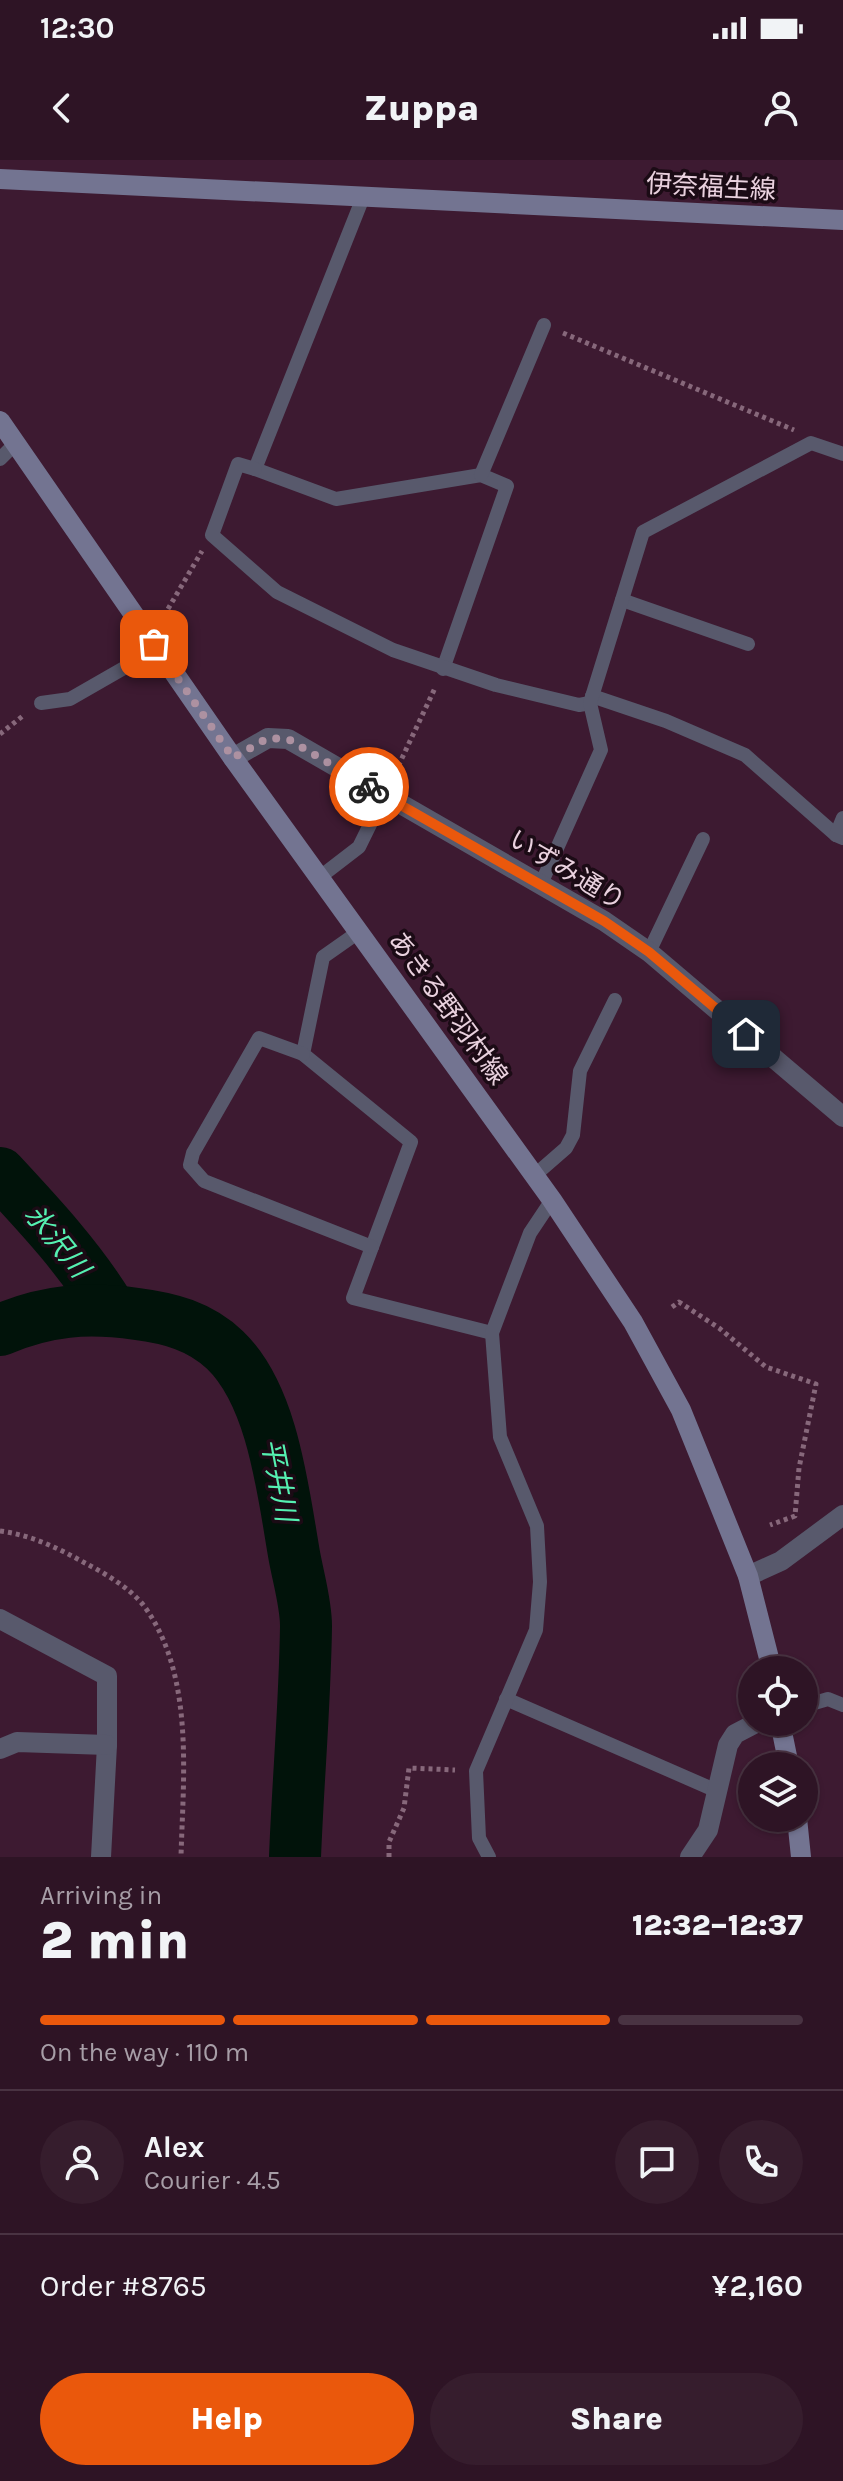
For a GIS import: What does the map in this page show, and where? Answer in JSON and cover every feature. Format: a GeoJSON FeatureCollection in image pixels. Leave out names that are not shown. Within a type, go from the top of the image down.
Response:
{"type":"FeatureCollection","features":[{"type":"Feature","properties":{"kind":"main road","name":"伊奈福生線"},"geometry":{"type":"LineString","coordinates":[[0,179],[843,220]]}},
{"type":"Feature","properties":{"kind":"main road","name":"あきる野羽村線"},"geometry":{"type":"LineString","coordinates":[[0,421],[233,758],[535,1175],[633,1322],[681,1410],[748,1576],[768,1656]]}},
{"type":"Feature","properties":{"kind":"main road"},"geometry":{"type":"LineString","coordinates":[[798,1832],[801,1857]]}},
{"type":"Feature","properties":{"kind":"street","name":"いずみ通り"},"geometry":{"type":"LineString","coordinates":[[233,758],[268,738],[288,739],[541,884],[649,952],[843,1117]]}},
{"type":"Feature","properties":{"kind":"street"},"geometry":{"type":"LineString","coordinates":[[748,1576],[781,1561],[843,1515]]}},
{"type":"Feature","properties":{"kind":"street"},"geometry":{"type":"LineString","coordinates":[[0,1619],[107,1676],[101,1857]]}},
{"type":"Feature","properties":{"kind":"street"},"geometry":{"type":"LineString","coordinates":[[690,1857],[708,1830],[728,1745],[738,1732]]}},
{"type":"Feature","properties":{"kind":"street"},"geometry":{"type":"LineString","coordinates":[[0,1749],[17,1742],[107,1745]]}},
{"type":"Feature","properties":{"kind":"lane"},"geometry":{"type":"LineString","coordinates":[[255,469],[364,195]]}},
{"type":"Feature","properties":{"kind":"lane"},"geometry":{"type":"LineString","coordinates":[[481,475],[544,325]]}},
{"type":"Feature","properties":{"kind":"lane"},"geometry":{"type":"LineString","coordinates":[[0,459],[17,442]]}},
{"type":"Feature","properties":{"kind":"lane"},"geometry":{"type":"LineString","coordinates":[[541,884],[601,750],[591,699],[643,532],[811,443],[843,454]]}},
{"type":"Feature","properties":{"kind":"lane"},"geometry":{"type":"LineString","coordinates":[[443,669],[507,486],[481,475],[336,499],[238,464],[208,540],[277,592],[393,650],[443,669],[579,705],[591,699],[666,721],[745,755],[840,836]]}},
{"type":"Feature","properties":{"kind":"lane"},"geometry":{"type":"LineString","coordinates":[[622,600],[748,644]]}},
{"type":"Feature","properties":{"kind":"lane"},"geometry":{"type":"LineString","coordinates":[[41,703],[70,699],[124,668],[154,644]]}},
{"type":"Feature","properties":{"kind":"lane"},"geometry":{"type":"LineString","coordinates":[[320,877],[359,847],[384,796]]}},
{"type":"Feature","properties":{"kind":"lane"},"geometry":{"type":"LineString","coordinates":[[840,836],[843,818]]}},
{"type":"Feature","properties":{"kind":"lane"},"geometry":{"type":"LineString","coordinates":[[649,952],[703,839]]}},
{"type":"Feature","properties":{"kind":"lane"},"geometry":{"type":"LineString","coordinates":[[303,1054],[323,957],[360,931]]}},
{"type":"Feature","properties":{"kind":"lane"},"geometry":{"type":"LineString","coordinates":[[535,1175],[566,1148],[573,1135],[580,1071],[615,1000]]}},
{"type":"Feature","properties":{"kind":"lane"},"geometry":{"type":"LineString","coordinates":[[372,1247],[204,1181],[190,1165],[193,1153],[259,1038],[303,1054],[411,1142],[372,1247],[353,1298],[492,1333]]}},
{"type":"Feature","properties":{"kind":"lane"},"geometry":{"type":"LineString","coordinates":[[489,1857],[479,1838],[476,1771],[536,1630],[540,1582],[537,1526],[500,1437],[492,1333],[530,1233],[552,1200]]}},
{"type":"Feature","properties":{"kind":"lane"},"geometry":{"type":"LineString","coordinates":[[506,1699],[717,1791]]}},
{"type":"Feature","properties":{"kind":"lane"},"geometry":{"type":"LineString","coordinates":[[818,1702],[828,1699],[843,1705]]}},
{"type":"Feature","properties":{"kind":"path"},"geometry":{"type":"LineString","coordinates":[[544,325],[805,434],[811,443]]}},
{"type":"Feature","properties":{"kind":"path"},"geometry":{"type":"LineString","coordinates":[[168,609],[208,540]]}},
{"type":"Feature","properties":{"kind":"path"},"geometry":{"type":"LineString","coordinates":[[384,796],[443,669]]}},
{"type":"Feature","properties":{"kind":"path"},"geometry":{"type":"LineString","coordinates":[[0,734],[41,703]]}},
{"type":"Feature","properties":{"kind":"path"},"geometry":{"type":"LineString","coordinates":[[672,1307],[679,1302],[719,1328],[766,1367],[816,1384],[799,1468],[795,1516],[770,1525]]}},
{"type":"Feature","properties":{"kind":"path"},"geometry":{"type":"LineString","coordinates":[[0,1531],[22,1534],[67,1553],[109,1575],[144,1605],[171,1664],[181,1710],[181,1857]]}},
{"type":"Feature","properties":{"kind":"path"},"geometry":{"type":"LineString","coordinates":[[389,1857],[389,1842],[404,1808],[409,1768],[476,1771]]}},
{"type":"Feature","properties":{"kind":"waterway","name":"氷沢川"},"geometry":{"type":"LineString","coordinates":[[0,1173],[73,1256],[111,1310]]}},
{"type":"Feature","properties":{"kind":"waterway","name":"平井川"},"geometry":{"type":"LineString","coordinates":[[0,1330],[34,1318],[67,1312],[119,1312],[161,1318],[184,1324],[215,1342],[241,1369],[254,1392],[265,1418],[280,1474],[306,1617],[295,1857]]}},
{"type":"Feature","properties":{"kind":"way so far"},"geometry":{"type":"LineString","coordinates":[[154,644],[233,758],[268,738],[288,739],[369,787]]}},
{"type":"Feature","properties":{"kind":"route"},"geometry":{"type":"LineString","coordinates":[[369,787],[604,921],[649,952],[746,1034]]}}]}
